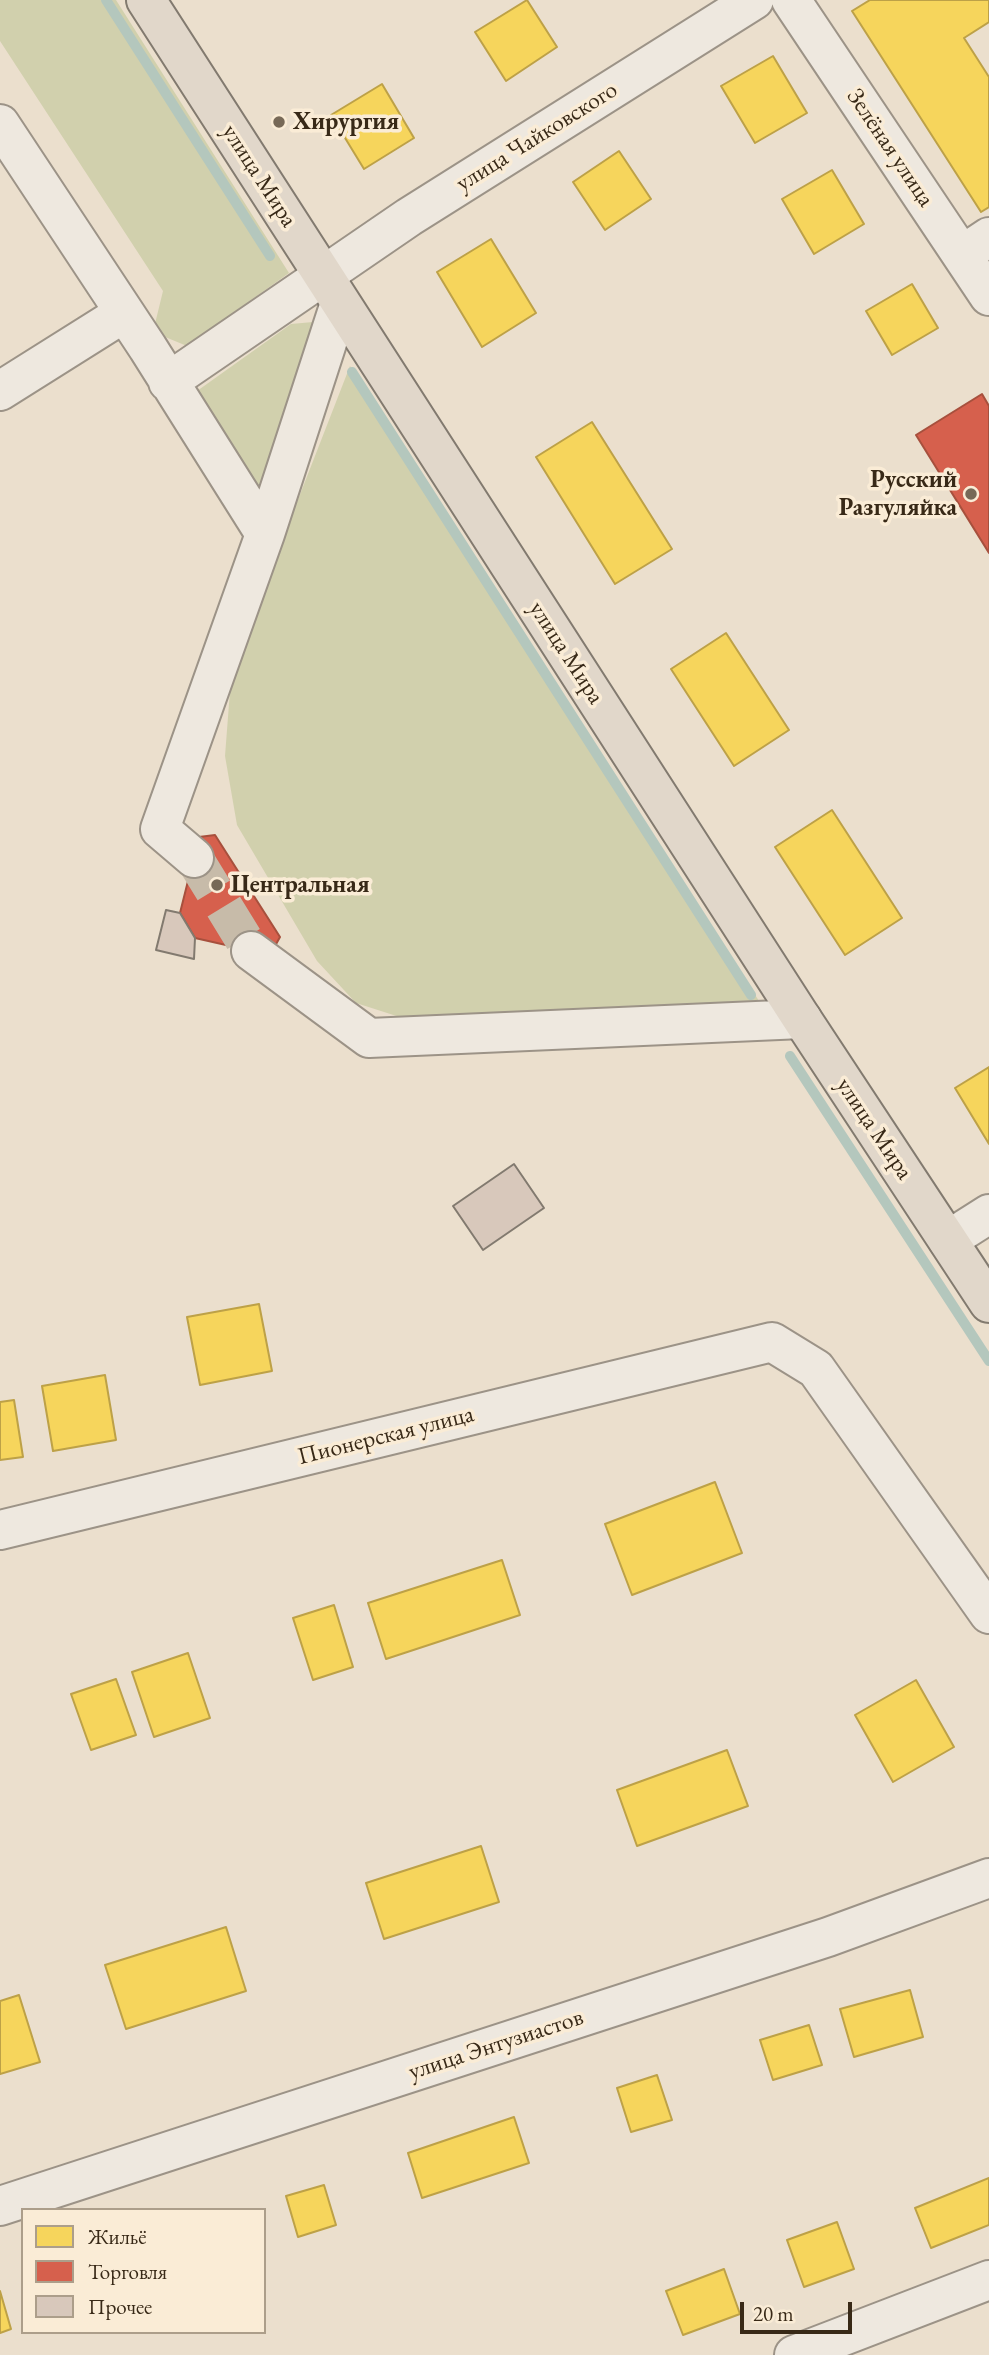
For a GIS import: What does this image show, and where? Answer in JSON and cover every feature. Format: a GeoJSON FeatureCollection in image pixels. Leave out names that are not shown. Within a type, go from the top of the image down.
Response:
{"type":"FeatureCollection","features":[{"type":"Feature","properties":{"kind":"main road","name":"улица Мира"},"geometry":{"type":"LineString","coordinates":[[146,0],[802,1019],[989,1303]]}},
{"type":"Feature","properties":{"kind":"street","name":"улица Чайковского"},"geometry":{"type":"LineString","coordinates":[[169,382],[331,290],[409,218],[754,0]]}},
{"type":"Feature","properties":{"kind":"street","name":"Зелёная улица"},"geometry":{"type":"LineString","coordinates":[[791,0],[975,246],[989,296]]}},
{"type":"Feature","properties":{"kind":"street"},"geometry":{"type":"LineString","coordinates":[[0,124],[265,534]]}},
{"type":"Feature","properties":{"kind":"street"},"geometry":{"type":"LineString","coordinates":[[194,858],[160,829],[265,534],[331,290]]}},
{"type":"Feature","properties":{"kind":"street"},"geometry":{"type":"LineString","coordinates":[[0,391],[124,313]]}},
{"type":"Feature","properties":{"kind":"street"},"geometry":{"type":"LineString","coordinates":[[251,951],[369,1038],[802,1019]]}},
{"type":"Feature","properties":{"kind":"street"},"geometry":{"type":"LineString","coordinates":[[948,1240],[989,1214]]}},
{"type":"Feature","properties":{"kind":"street","name":"Пионерская улица"},"geometry":{"type":"LineString","coordinates":[[0,1530],[772,1342],[816,1369],[989,1614]]}},
{"type":"Feature","properties":{"kind":"street","name":"улица Энтузиастов"},"geometry":{"type":"LineString","coordinates":[[0,2206],[828,1937],[989,1878]]}},
{"type":"Feature","properties":{"kind":"street"},"geometry":{"type":"LineString","coordinates":[[794,2355],[989,2280]]}},
{"type":"Feature","properties":{"kind":"green space"},"geometry":{"type":"Polygon","coordinates":[[[0,0],[116,0],[289,273],[187,346],[153,332],[163,291],[0,41],[0,0]]]}},
{"type":"Feature","properties":{"kind":"green space"},"geometry":{"type":"Polygon","coordinates":[[[313,322],[305,379],[262,492],[197,391],[291,324],[313,322]]]}},
{"type":"Feature","properties":{"kind":"green space"},"geometry":{"type":"Polygon","coordinates":[[[350,366],[759,1001],[409,1020],[356,1003],[317,961],[237,825],[225,756],[230,691],[257,605],[350,366]]]}},
{"type":"Feature","properties":{"kind":"building: Жильё"},"geometry":{"type":"Polygon","coordinates":[[[527,0],[557,47],[506,81],[475,32],[527,0]]]}},
{"type":"Feature","properties":{"kind":"building: Жильё"},"geometry":{"type":"Polygon","coordinates":[[[870,0],[989,0],[989,22],[964,38],[989,77],[989,207],[981,212],[852,11],[870,0]]]}},
{"type":"Feature","properties":{"kind":"building: Жильё"},"geometry":{"type":"Polygon","coordinates":[[[773,56],[807,113],[755,143],[721,86],[773,56]]]}},
{"type":"Feature","properties":{"kind":"building: Жильё"},"geometry":{"type":"Polygon","coordinates":[[[382,84],[414,138],[364,169],[331,115],[382,84]]]}},
{"type":"Feature","properties":{"kind":"building: Жильё"},"geometry":{"type":"Polygon","coordinates":[[[619,151],[651,199],[605,230],[573,182],[619,151]]]}},
{"type":"Feature","properties":{"kind":"building: Жильё"},"geometry":{"type":"Polygon","coordinates":[[[832,170],[864,224],[814,254],[782,199],[832,170]]]}},
{"type":"Feature","properties":{"kind":"building: Жильё"},"geometry":{"type":"Polygon","coordinates":[[[491,239],[536,313],[482,347],[437,272],[491,239]]]}},
{"type":"Feature","properties":{"kind":"building: Жильё"},"geometry":{"type":"Polygon","coordinates":[[[912,284],[938,328],[892,355],[866,311],[912,284]]]}},
{"type":"Feature","properties":{"kind":"building: Жильё"},"geometry":{"type":"Polygon","coordinates":[[[592,422],[672,549],[615,584],[536,457],[592,422]]]}},
{"type":"Feature","properties":{"kind":"building: Жильё"},"geometry":{"type":"Polygon","coordinates":[[[726,633],[789,730],[734,766],[671,669],[726,633]]]}},
{"type":"Feature","properties":{"kind":"building: Жильё"},"geometry":{"type":"Polygon","coordinates":[[[832,810],[902,918],[845,955],[775,847],[832,810]]]}},
{"type":"Feature","properties":{"kind":"building: Жильё"},"geometry":{"type":"Polygon","coordinates":[[[989,1067],[989,1144],[955,1088],[989,1067]]]}},
{"type":"Feature","properties":{"kind":"building: Жильё"},"geometry":{"type":"Polygon","coordinates":[[[259,1304],[272,1371],[200,1385],[187,1317],[259,1304]]]}},
{"type":"Feature","properties":{"kind":"building: Жильё"},"geometry":{"type":"Polygon","coordinates":[[[105,1375],[116,1440],[53,1451],[42,1386],[105,1375]]]}},
{"type":"Feature","properties":{"kind":"building: Жильё"},"geometry":{"type":"Polygon","coordinates":[[[14,1400],[23,1457],[0,1460],[0,1402],[14,1400]]]}},
{"type":"Feature","properties":{"kind":"building: Жильё"},"geometry":{"type":"Polygon","coordinates":[[[715,1482],[742,1553],[632,1595],[605,1524],[715,1482]]]}},
{"type":"Feature","properties":{"kind":"building: Жильё"},"geometry":{"type":"Polygon","coordinates":[[[502,1560],[520,1615],[386,1659],[368,1603],[502,1560]]]}},
{"type":"Feature","properties":{"kind":"building: Жильё"},"geometry":{"type":"Polygon","coordinates":[[[334,1605],[353,1667],[313,1680],[293,1618],[334,1605]]]}},
{"type":"Feature","properties":{"kind":"building: Жильё"},"geometry":{"type":"Polygon","coordinates":[[[188,1653],[210,1718],[154,1737],[132,1672],[188,1653]]]}},
{"type":"Feature","properties":{"kind":"building: Жильё"},"geometry":{"type":"Polygon","coordinates":[[[116,1679],[136,1735],[91,1750],[71,1694],[116,1679]]]}},
{"type":"Feature","properties":{"kind":"building: Жильё"},"geometry":{"type":"Polygon","coordinates":[[[916,1680],[954,1747],[893,1782],[855,1715],[916,1680]]]}},
{"type":"Feature","properties":{"kind":"building: Жильё"},"geometry":{"type":"Polygon","coordinates":[[[727,1750],[748,1806],[637,1846],[617,1790],[727,1750]]]}},
{"type":"Feature","properties":{"kind":"building: Жильё"},"geometry":{"type":"Polygon","coordinates":[[[481,1846],[499,1902],[384,1939],[366,1883],[481,1846]]]}},
{"type":"Feature","properties":{"kind":"building: Жильё"},"geometry":{"type":"Polygon","coordinates":[[[226,1927],[246,1991],[126,2029],[105,1965],[226,1927]]]}},
{"type":"Feature","properties":{"kind":"building: Жильё"},"geometry":{"type":"Polygon","coordinates":[[[910,1990],[923,2037],[854,2057],[840,2009],[910,1990]]]}},
{"type":"Feature","properties":{"kind":"building: Жильё"},"geometry":{"type":"Polygon","coordinates":[[[19,1995],[40,2062],[0,2074],[0,2001],[19,1995]]]}},
{"type":"Feature","properties":{"kind":"building: Жильё"},"geometry":{"type":"Polygon","coordinates":[[[809,2025],[822,2065],[773,2080],[760,2040],[809,2025]]]}},
{"type":"Feature","properties":{"kind":"building: Жильё"},"geometry":{"type":"Polygon","coordinates":[[[657,2075],[672,2120],[631,2132],[617,2088],[657,2075]]]}},
{"type":"Feature","properties":{"kind":"building: Жильё"},"geometry":{"type":"Polygon","coordinates":[[[514,2117],[529,2163],[422,2198],[408,2153],[514,2117]]]}},
{"type":"Feature","properties":{"kind":"building: Жильё"},"geometry":{"type":"Polygon","coordinates":[[[989,2178],[989,2225],[931,2248],[915,2208],[989,2178]]]}},
{"type":"Feature","properties":{"kind":"building: Жильё"},"geometry":{"type":"Polygon","coordinates":[[[324,2185],[336,2225],[298,2237],[286,2196],[324,2185]]]}},
{"type":"Feature","properties":{"kind":"building: Жильё"},"geometry":{"type":"Polygon","coordinates":[[[837,2222],[854,2269],[804,2287],[787,2240],[837,2222]]]}},
{"type":"Feature","properties":{"kind":"building: Жильё"},"geometry":{"type":"Polygon","coordinates":[[[724,2269],[740,2314],[683,2335],[666,2291],[724,2269]]]}},
{"type":"Feature","properties":{"kind":"building: Жильё"},"geometry":{"type":"Polygon","coordinates":[[[0,2291],[11,2329],[0,2333],[0,2291]]]}},
{"type":"Feature","properties":{"kind":"building: Торговля","name":"Русский Разгуляйка"},"geometry":{"type":"Polygon","coordinates":[[[982,394],[989,406],[989,553],[916,435],[982,394]]]}},
{"type":"Feature","properties":{"kind":"building: Торговля","name":"Центральная"},"geometry":{"type":"Polygon","coordinates":[[[215,835],[280,937],[270,955],[195,938],[180,913],[199,837],[215,835]]]}},
{"type":"Feature","properties":{"kind":"building: Прочее"},"geometry":{"type":"Polygon","coordinates":[[[166,910],[180,913],[195,938],[194,959],[156,950],[166,910]]]}},
{"type":"Feature","properties":{"kind":"building: Прочее"},"geometry":{"type":"Polygon","coordinates":[[[514,1164],[544,1208],[483,1250],[453,1206],[514,1164]]]}},
{"type":"Feature","properties":{"kind":"waterway"},"geometry":{"type":"LineString","coordinates":[[106,0],[270,256]]}},
{"type":"Feature","properties":{"kind":"waterway"},"geometry":{"type":"LineString","coordinates":[[352,372],[751,995]]}},
{"type":"Feature","properties":{"kind":"waterway"},"geometry":{"type":"LineString","coordinates":[[790,1056],[989,1361]]}},
{"type":"Feature","properties":{"kind":"tunnel"},"geometry":{"type":"LineString","coordinates":[[194,858],[251,951]]}},
{"type":"Feature","properties":{"kind":"place","name":"Хирургия"},"geometry":{"type":"Point","coordinates":[279,122]}},
{"type":"Feature","properties":{"kind":"place","name":"Русский Разгуляйка"},"geometry":{"type":"Point","coordinates":[971,494]}},
{"type":"Feature","properties":{"kind":"place","name":"Центральная"},"geometry":{"type":"Point","coordinates":[217,885]}}]}
